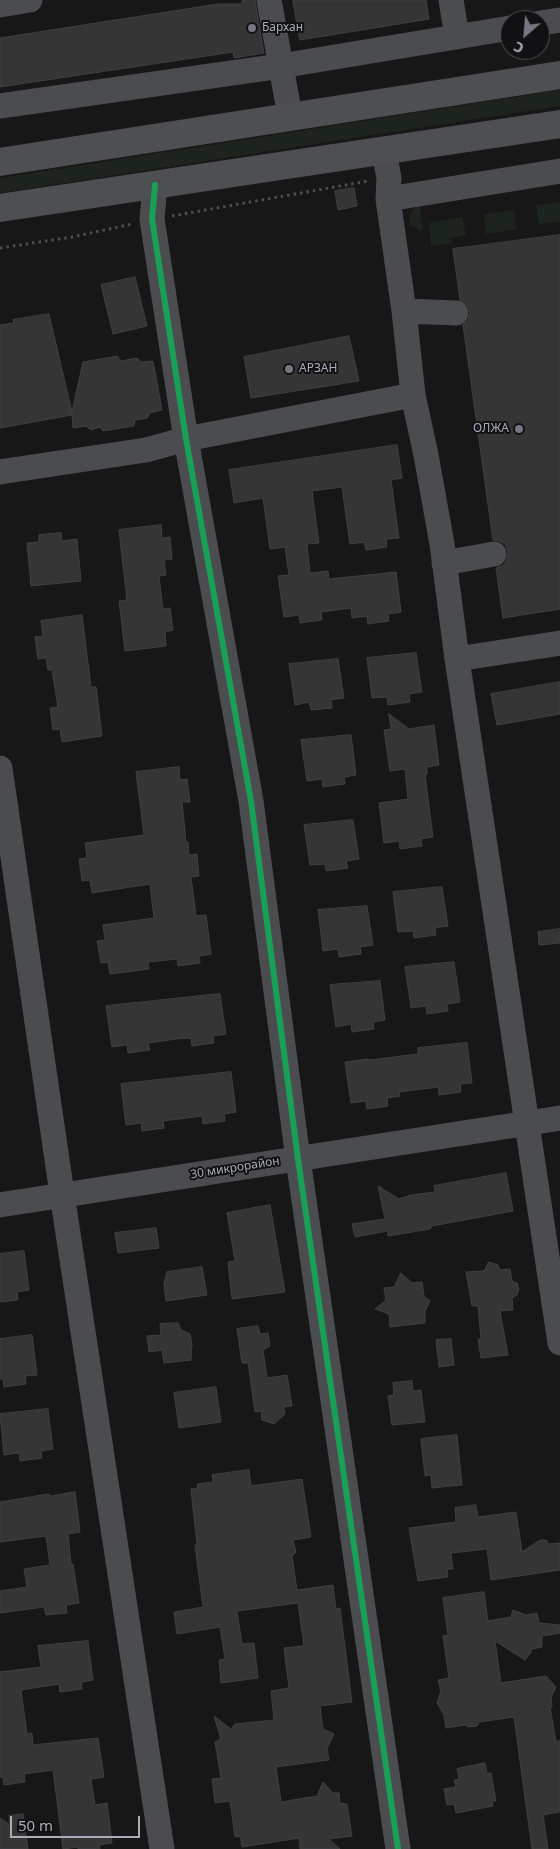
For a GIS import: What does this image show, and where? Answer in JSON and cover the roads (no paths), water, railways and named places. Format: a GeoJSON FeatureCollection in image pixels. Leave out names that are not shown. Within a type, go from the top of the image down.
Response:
{"type":"FeatureCollection","features":[{"type":"Feature","properties":{"kind":"main road"},"geometry":{"type":"LineString","coordinates":[[0,162],[560,75]]}},
{"type":"Feature","properties":{"kind":"main road"},"geometry":{"type":"LineString","coordinates":[[0,208],[560,124]]}},
{"type":"Feature","properties":{"kind":"street"},"geometry":{"type":"LineString","coordinates":[[0,5],[30,0]]}},
{"type":"Feature","properties":{"kind":"street"},"geometry":{"type":"LineString","coordinates":[[269,0],[290,116]]}},
{"type":"Feature","properties":{"kind":"street"},"geometry":{"type":"LineString","coordinates":[[451,0],[457,37]]}},
{"type":"Feature","properties":{"kind":"street"},"geometry":{"type":"LineString","coordinates":[[0,106],[281,66],[500,30]]}},
{"type":"Feature","properties":{"kind":"street"},"geometry":{"type":"LineString","coordinates":[[384,151],[413,395],[426,455],[444,563],[456,659],[560,1342]]}},
{"type":"Feature","properties":{"kind":"street"},"geometry":{"type":"LineString","coordinates":[[388,188],[560,171]]}},
{"type":"Feature","properties":{"kind":"street"},"geometry":{"type":"LineString","coordinates":[[155,185],[152,219],[186,439],[251,801],[298,1159],[398,1849]]}},
{"type":"Feature","properties":{"kind":"street"},"geometry":{"type":"LineString","coordinates":[[404,311],[456,313]]}},
{"type":"Feature","properties":{"kind":"street"},"geometry":{"type":"LineString","coordinates":[[0,472],[146,450],[186,439],[413,395]]}},
{"type":"Feature","properties":{"kind":"street"},"geometry":{"type":"LineString","coordinates":[[444,563],[494,554]]}},
{"type":"Feature","properties":{"kind":"street"},"geometry":{"type":"LineString","coordinates":[[456,659],[560,643]]}},
{"type":"Feature","properties":{"kind":"street"},"geometry":{"type":"LineString","coordinates":[[0,768],[62,1194],[162,1849]]}},
{"type":"Feature","properties":{"kind":"street","name":"30 микрорайон"},"geometry":{"type":"LineString","coordinates":[[0,1205],[560,1118]]}},
{"type":"Feature","properties":{"kind":"place","name":"Бархан"},"geometry":{"type":"Point","coordinates":[252,28]}},
{"type":"Feature","properties":{"kind":"place","name":"АРЗАН"},"geometry":{"type":"Point","coordinates":[289,369]}},
{"type":"Feature","properties":{"kind":"place","name":"ОЛЖА"},"geometry":{"type":"Point","coordinates":[519,429]}}]}
